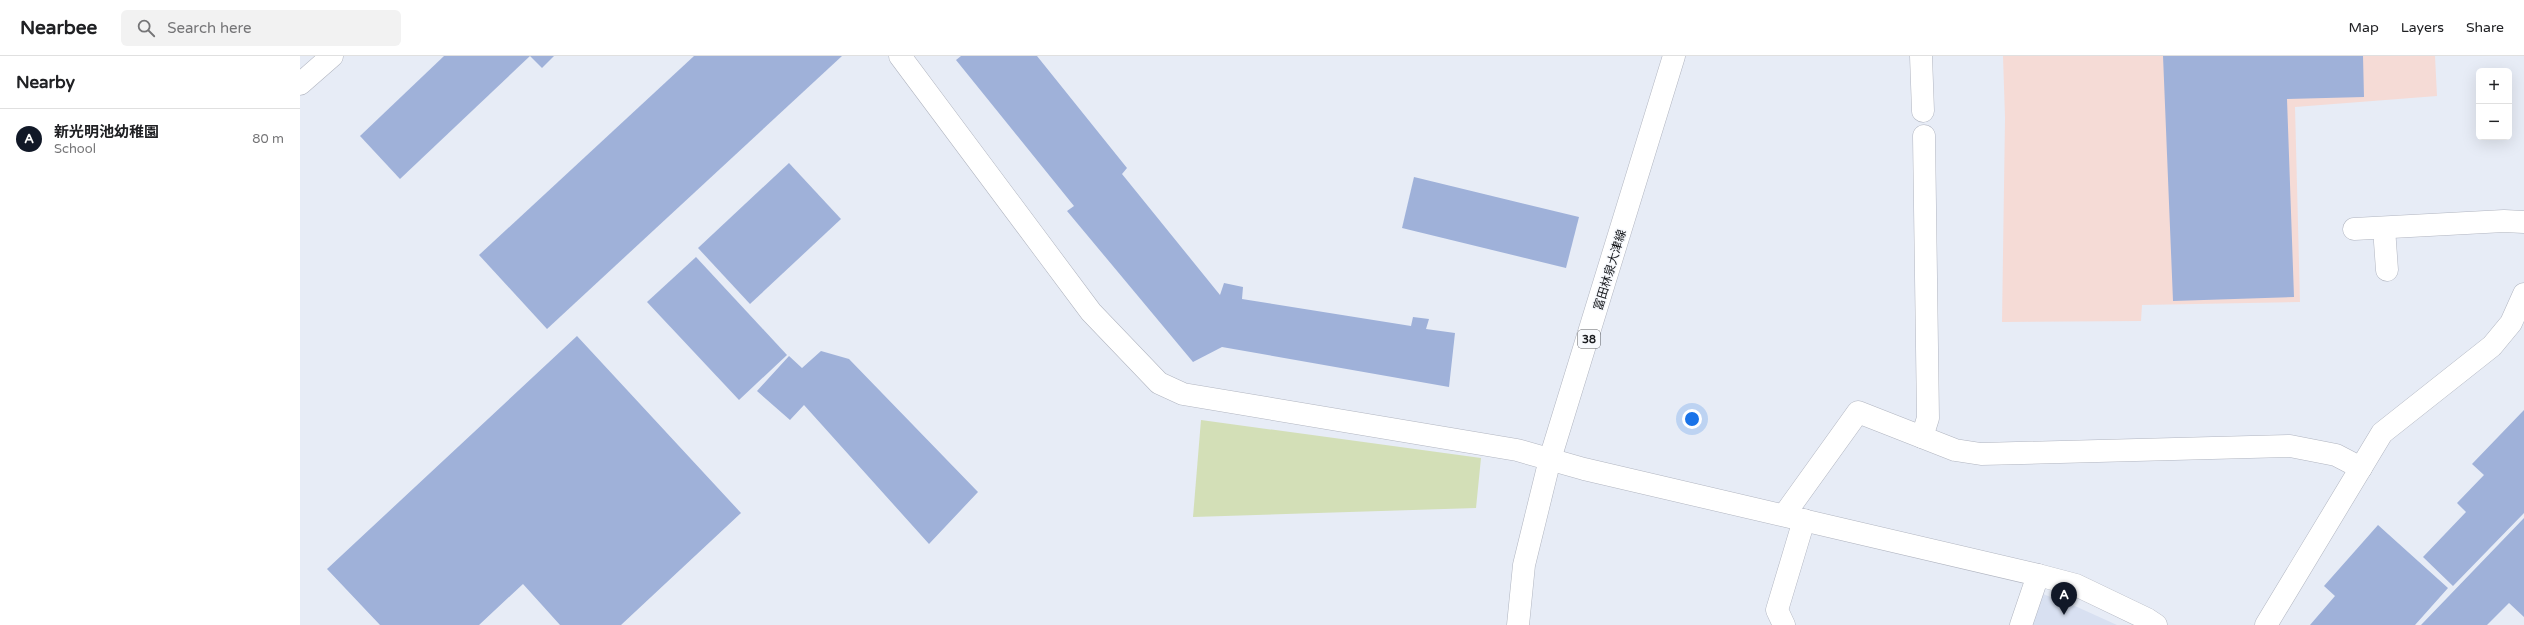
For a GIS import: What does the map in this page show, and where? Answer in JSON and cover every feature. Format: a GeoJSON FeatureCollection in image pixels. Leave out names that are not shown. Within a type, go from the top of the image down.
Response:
{"type":"FeatureCollection","features":[{"type":"Feature","properties":{"kind":"street"},"geometry":{"type":"LineString","coordinates":[[300,84],[332,56]]}},
{"type":"Feature","properties":{"kind":"street"},"geometry":{"type":"LineString","coordinates":[[900,56],[1091,312],[1159,383],[1183,394],[1517,450],[2076,585],[2148,618],[2156,625]]}},
{"type":"Feature","properties":{"kind":"street","name":"富田林泉大津線"},"geometry":{"type":"LineString","coordinates":[[1518,625],[1524,565],[1550,459],[1674,56]]}},
{"type":"Feature","properties":{"kind":"street"},"geometry":{"type":"LineString","coordinates":[[1921,56],[1923,111]]}},
{"type":"Feature","properties":{"kind":"street"},"geometry":{"type":"LineString","coordinates":[[1922,437],[1928,418],[1924,136]]}},
{"type":"Feature","properties":{"kind":"street"},"geometry":{"type":"LineString","coordinates":[[2354,229],[2504,221],[2524,222]]}},
{"type":"Feature","properties":{"kind":"street"},"geometry":{"type":"LineString","coordinates":[[2384,228],[2387,270]]}},
{"type":"Feature","properties":{"kind":"street"},"geometry":{"type":"LineString","coordinates":[[2266,625],[2382,433],[2492,346],[2511,323],[2524,294]]}},
{"type":"Feature","properties":{"kind":"street"},"geometry":{"type":"LineString","coordinates":[[1784,625],[1777,610],[1794,517],[1858,412],[1956,450],[1981,454],[2290,446],[2336,455],[2361,468]]}},
{"type":"Feature","properties":{"kind":"street"},"geometry":{"type":"LineString","coordinates":[[2021,625],[2038,575]]}},
{"type":"Feature","properties":{"kind":"shaded area"},"geometry":{"type":"Polygon","coordinates":[[[2003,56],[2435,56],[2437,96],[2295,107],[2300,302],[2142,305],[2141,321],[2002,322],[2005,118],[2003,56]]]}},
{"type":"Feature","properties":{"kind":"shaded area"},"geometry":{"type":"Polygon","coordinates":[[[2040,593],[2075,606],[2117,625],[2028,625],[2040,593]]]}},
{"type":"Feature","properties":{"kind":"green space"},"geometry":{"type":"Polygon","coordinates":[[[1201,420],[1481,458],[1476,508],[1193,517],[1201,420]]]}},
{"type":"Feature","properties":{"kind":"building"},"geometry":{"type":"Polygon","coordinates":[[[444,56],[530,56],[400,179],[360,136],[444,56]]]}},
{"type":"Feature","properties":{"kind":"building"},"geometry":{"type":"Polygon","coordinates":[[[530,56],[554,56],[542,68],[530,56]]]}},
{"type":"Feature","properties":{"kind":"building"},"geometry":{"type":"Polygon","coordinates":[[[694,56],[842,56],[547,329],[479,255],[694,56]]]}},
{"type":"Feature","properties":{"kind":"building"},"geometry":{"type":"Polygon","coordinates":[[[961,56],[1037,56],[1127,168],[1122,174],[1220,295],[1224,283],[1243,287],[1242,299],[1411,326],[1413,317],[1429,319],[1426,329],[1455,333],[1449,387],[1222,347],[1193,362],[1067,211],[1074,206],[956,60],[961,56]]]}},
{"type":"Feature","properties":{"kind":"building"},"geometry":{"type":"Polygon","coordinates":[[[2163,56],[2363,56],[2364,97],[2287,99],[2294,297],[2173,301],[2163,56]]]}},
{"type":"Feature","properties":{"kind":"building"},"geometry":{"type":"Polygon","coordinates":[[[789,163],[841,219],[750,304],[698,248],[789,163]]]}},
{"type":"Feature","properties":{"kind":"building"},"geometry":{"type":"Polygon","coordinates":[[[1414,177],[1579,217],[1566,268],[1402,228],[1414,177]]]}},
{"type":"Feature","properties":{"kind":"building"},"geometry":{"type":"Polygon","coordinates":[[[696,257],[787,355],[739,400],[647,302],[696,257]]]}},
{"type":"Feature","properties":{"kind":"building"},"geometry":{"type":"Polygon","coordinates":[[[577,336],[741,513],[621,625],[560,625],[523,584],[479,625],[380,625],[327,569],[577,336]]]}},
{"type":"Feature","properties":{"kind":"building"},"geometry":{"type":"Polygon","coordinates":[[[821,351],[849,359],[978,492],[929,544],[804,405],[790,420],[757,391],[789,356],[802,368],[821,351]]]}},
{"type":"Feature","properties":{"kind":"building"},"geometry":{"type":"Polygon","coordinates":[[[2524,410],[2524,513],[2453,586],[2423,557],[2466,512],[2457,503],[2484,475],[2472,464],[2524,410]]]}},
{"type":"Feature","properties":{"kind":"building"},"geometry":{"type":"Polygon","coordinates":[[[2524,518],[2524,617],[2509,603],[2487,625],[2421,625],[2524,518]]]}},
{"type":"Feature","properties":{"kind":"building"},"geometry":{"type":"Polygon","coordinates":[[[2378,525],[2448,588],[2415,625],[2310,625],[2335,596],[2324,586],[2378,525]]]}},
{"type":"Feature","properties":{"kind":"place","name":"新光明池幼稚園"},"geometry":{"type":"Point","coordinates":[2064,615]}}]}
